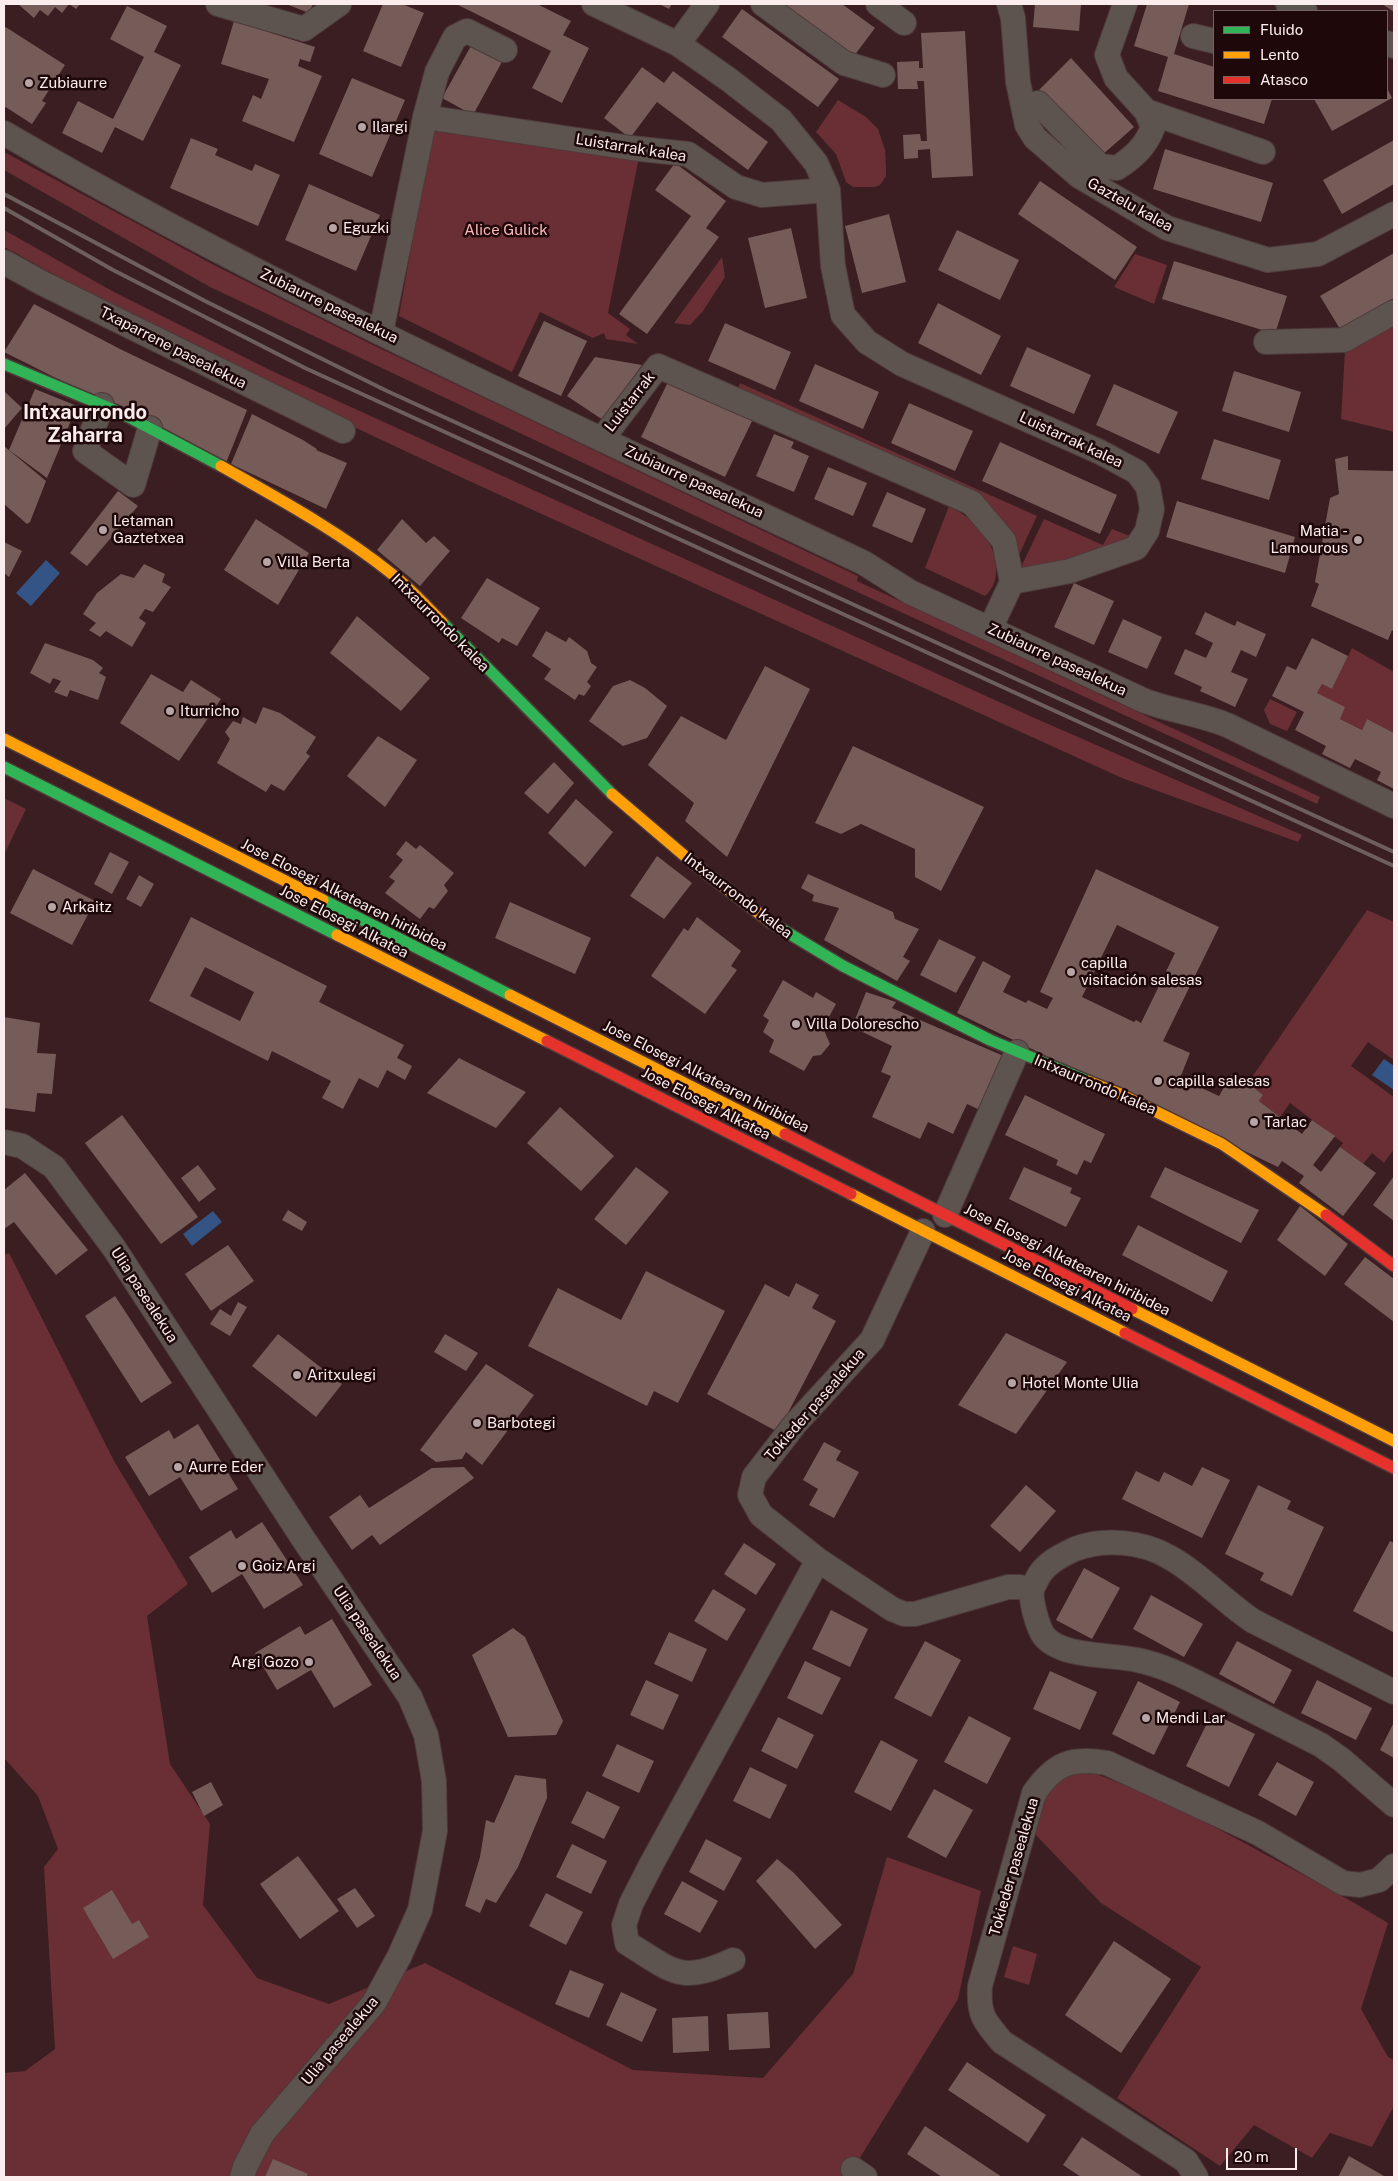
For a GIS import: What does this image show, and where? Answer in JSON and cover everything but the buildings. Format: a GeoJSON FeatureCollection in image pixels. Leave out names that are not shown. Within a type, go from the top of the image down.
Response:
{"type":"FeatureCollection","features":[{"type":"Feature","properties":{"kind":"main road","name":"Intxaurrondo kalea"},"geometry":{"type":"LineString","coordinates":[[4,364],[102,405],[150,428],[302,513],[362,552],[393,575],[468,647],[508,692],[605,788],[693,863],[768,920],[843,966],[1017,1052],[1118,1093],[1222,1144],[1302,1197],[1394,1266]]}},
{"type":"Feature","properties":{"kind":"main road","name":"Jose Elosegi Alkatearen hiribidea"},"geometry":{"type":"LineString","coordinates":[[4,739],[1394,1441]]}},
{"type":"Feature","properties":{"kind":"main road","name":"Jose Elosegi Alkatea"},"geometry":{"type":"LineString","coordinates":[[4,767],[1394,1468]]}},
{"type":"Feature","properties":{"kind":"street"},"geometry":{"type":"LineString","coordinates":[[218,4],[304,29],[339,4]]}},
{"type":"Feature","properties":{"kind":"street","name":"Luistarrak kalea"},"geometry":{"type":"LineString","coordinates":[[594,4],[678,44],[728,79],[781,120],[816,163],[828,190],[833,266],[843,315],[867,342],[902,364],[1100,452],[1137,472],[1148,487],[1152,509],[1147,531],[1136,548],[1070,571],[1012,582]]}},
{"type":"Feature","properties":{"kind":"street"},"geometry":{"type":"LineString","coordinates":[[678,44],[707,4]]}},
{"type":"Feature","properties":{"kind":"street"},"geometry":{"type":"LineString","coordinates":[[763,4],[844,63],[883,75]]}},
{"type":"Feature","properties":{"kind":"street"},"geometry":{"type":"LineString","coordinates":[[878,4],[904,23]]}},
{"type":"Feature","properties":{"kind":"street","name":"Gaztelu kalea"},"geometry":{"type":"LineString","coordinates":[[1009,4],[1013,18],[1020,90],[1027,125],[1035,138],[1079,176],[1167,228],[1268,260],[1318,254],[1394,214]]}},
{"type":"Feature","properties":{"kind":"street"},"geometry":{"type":"LineString","coordinates":[[1038,103],[1100,166],[1117,168],[1135,156],[1149,137],[1153,126],[1146,111],[1116,78],[1107,54],[1125,4]]}},
{"type":"Feature","properties":{"kind":"street"},"geometry":{"type":"LineString","coordinates":[[381,332],[425,117],[437,72],[455,37],[467,31],[505,50]]}},
{"type":"Feature","properties":{"kind":"street"},"geometry":{"type":"LineString","coordinates":[[1146,111],[1263,152]]}},
{"type":"Feature","properties":{"kind":"street","name":"Luistarrak kalea"},"geometry":{"type":"LineString","coordinates":[[425,117],[688,154],[736,187],[762,195],[828,190]]}},
{"type":"Feature","properties":{"kind":"street","name":"Zubiaurre pasealekua"},"geometry":{"type":"LineString","coordinates":[[4,133],[209,246],[602,439],[864,563],[910,592],[1144,701],[1202,716],[1227,725],[1394,806]]}},
{"type":"Feature","properties":{"kind":"street","name":"Txaparrene pasealekua"},"geometry":{"type":"LineString","coordinates":[[4,262],[50,287],[343,431]]}},
{"type":"Feature","properties":{"kind":"street"},"geometry":{"type":"LineString","coordinates":[[1266,342],[1344,340],[1394,312]]}},
{"type":"Feature","properties":{"kind":"street","name":"Luistarrak"},"geometry":{"type":"LineString","coordinates":[[602,439],[658,366],[972,503],[1004,541],[1012,582]]}},
{"type":"Feature","properties":{"kind":"street"},"geometry":{"type":"LineString","coordinates":[[102,405],[84,452],[133,485],[150,428]]}},
{"type":"Feature","properties":{"kind":"street"},"geometry":{"type":"LineString","coordinates":[[990,629],[1012,582]]}},
{"type":"Feature","properties":{"kind":"street"},"geometry":{"type":"LineString","coordinates":[[944,1214],[1017,1052]]}},
{"type":"Feature","properties":{"kind":"street","name":"Ulia pasealekua"},"geometry":{"type":"LineString","coordinates":[[4,1142],[22,1146],[54,1167],[114,1248],[304,1540],[410,1696],[426,1735],[434,1780],[435,1830],[420,1910],[399,1958],[374,2003],[262,2134],[242,2177]]}},
{"type":"Feature","properties":{"kind":"street","name":"Tokieder pasealekua"},"geometry":{"type":"LineString","coordinates":[[923,1231],[872,1340],[795,1424],[754,1477],[750,1494],[762,1515],[818,1560],[892,1609],[904,1614],[915,1614],[1008,1587],[1032,1590]]}},
{"type":"Feature","properties":{"kind":"street"},"geometry":{"type":"LineString","coordinates":[[1394,1692],[1253,1621],[1168,1556],[1145,1547],[1112,1542],[1082,1546],[1057,1557],[1039,1574],[1032,1590],[1034,1612],[1044,1635],[1059,1648],[1078,1653],[1096,1653],[1137,1660],[1168,1668],[1321,1745],[1342,1760],[1394,1805]]}},
{"type":"Feature","properties":{"kind":"street"},"geometry":{"type":"LineString","coordinates":[[733,1960],[709,1971],[690,1974],[674,1972],[627,1943],[624,1925],[631,1904],[652,1863],[818,1560]]}},
{"type":"Feature","properties":{"kind":"street","name":"Tokieder pasealekua"},"geometry":{"type":"LineString","coordinates":[[1196,2177],[1186,2161],[1002,2042],[984,2022],[979,2004],[980,1986],[1034,1793],[1045,1776],[1056,1768],[1072,1762],[1088,1760],[1107,1763],[1258,1833],[1343,1883],[1360,1885],[1379,1880],[1394,1866]]}},
{"type":"Feature","properties":{"kind":"green space"},"geometry":{"type":"Polygon","coordinates":[[[838,100],[866,117],[878,129],[885,150],[886,167],[886,176],[880,185],[875,187],[853,187],[846,182],[836,154],[816,132],[838,100]]]}},
{"type":"Feature","properties":{"kind":"green space","name":"Alice Gulick"},"geometry":{"type":"Polygon","coordinates":[[[432,130],[639,157],[608,313],[630,329],[626,335],[638,344],[606,339],[604,333],[593,338],[540,312],[512,372],[399,316],[432,130]]]}},
{"type":"Feature","properties":{"kind":"green space"},"geometry":{"type":"Polygon","coordinates":[[[4,152],[214,265],[373,345],[858,576],[857,581],[1320,797],[1317,804],[838,583],[210,287],[4,170],[4,152]]]}},
{"type":"Feature","properties":{"kind":"green space"},"geometry":{"type":"Polygon","coordinates":[[[4,230],[114,292],[274,372],[1030,716],[1302,835],[1298,842],[1122,778],[467,480],[305,404],[97,299],[4,247],[4,230]]]}},
{"type":"Feature","properties":{"kind":"green space"},"geometry":{"type":"Polygon","coordinates":[[[1135,254],[1167,265],[1154,304],[1114,287],[1135,254]]]}},
{"type":"Feature","properties":{"kind":"green space"},"geometry":{"type":"Polygon","coordinates":[[[722,257],[725,277],[703,311],[690,325],[674,323],[722,257]]]}},
{"type":"Feature","properties":{"kind":"green space"},"geometry":{"type":"Polygon","coordinates":[[[1394,323],[1394,432],[1341,419],[1345,351],[1394,323]]]}},
{"type":"Feature","properties":{"kind":"green space"},"geometry":{"type":"Polygon","coordinates":[[[740,383],[1037,516],[1018,557],[1012,538],[737,391],[740,383]]]}},
{"type":"Feature","properties":{"kind":"green space"},"geometry":{"type":"Polygon","coordinates":[[[949,506],[968,517],[978,526],[984,533],[993,551],[996,571],[995,580],[985,596],[925,568],[949,506]]]}},
{"type":"Feature","properties":{"kind":"green space"},"geometry":{"type":"Polygon","coordinates":[[[1044,519],[1103,545],[1112,529],[1135,538],[1023,574],[1022,565],[1044,519]]]}},
{"type":"Feature","properties":{"kind":"green space"},"geometry":{"type":"Polygon","coordinates":[[[1352,648],[1394,672],[1394,733],[1367,719],[1362,730],[1340,719],[1317,693],[1322,684],[1332,689],[1352,648]]]}},
{"type":"Feature","properties":{"kind":"green space"},"geometry":{"type":"Polygon","coordinates":[[[1270,699],[1297,712],[1287,731],[1270,724],[1264,710],[1270,699]]]}},
{"type":"Feature","properties":{"kind":"green space"},"geometry":{"type":"Polygon","coordinates":[[[4,798],[26,809],[4,855],[4,798]]]}},
{"type":"Feature","properties":{"kind":"green space"},"geometry":{"type":"Polygon","coordinates":[[[1367,910],[1394,922],[1394,1060],[1368,1042],[1351,1066],[1394,1097],[1394,1149],[1384,1163],[1372,1153],[1363,1164],[1340,1147],[1343,1143],[1290,1103],[1280,1117],[1259,1101],[1263,1095],[1248,1083],[1367,910]]]}},
{"type":"Feature","properties":{"kind":"green space"},"geometry":{"type":"Polygon","coordinates":[[[9,1253],[114,1461],[188,1584],[147,1616],[170,1764],[210,1824],[203,1905],[257,1978],[329,2004],[425,1963],[633,2070],[763,2078],[853,1974],[887,1857],[981,1891],[958,1999],[853,2169],[846,2177],[4,2177],[4,2073],[25,2071],[55,2049],[44,1867],[58,1849],[38,1796],[4,1758],[4,1255],[9,1253]]]}},
{"type":"Feature","properties":{"kind":"green space"},"geometry":{"type":"Polygon","coordinates":[[[1085,1770],[1132,1788],[1201,1820],[1388,1923],[1361,2009],[1388,2057],[1394,2060],[1394,2106],[1372,2147],[1330,2133],[1312,2158],[1254,2125],[1220,2166],[1117,2098],[1201,1967],[1101,1903],[1032,1831],[1041,1795],[1059,1774],[1085,1770]]]}},
{"type":"Feature","properties":{"kind":"green space"},"geometry":{"type":"Polygon","coordinates":[[[1013,1946],[1037,1954],[1029,1985],[1004,1977],[1013,1946]]]}},
{"type":"Feature","properties":{"kind":"water"},"geometry":{"type":"Polygon","coordinates":[[[46,560],[60,573],[31,606],[16,593],[46,560]]]}},
{"type":"Feature","properties":{"kind":"water"},"geometry":{"type":"Polygon","coordinates":[[[1384,1059],[1394,1066],[1394,1090],[1372,1075],[1384,1059]]]}},
{"type":"Feature","properties":{"kind":"water"},"geometry":{"type":"Polygon","coordinates":[[[213,1211],[222,1222],[192,1246],[183,1234],[213,1211]]]}},
{"type":"Feature","properties":{"kind":"railway"},"geometry":{"type":"LineString","coordinates":[[4,194],[205,301],[387,391],[1394,852]]}},
{"type":"Feature","properties":{"kind":"railway"},"geometry":{"type":"LineString","coordinates":[[4,208],[113,270],[305,368],[1394,866]]}},
{"type":"Feature","properties":{"kind":"traffic: fast"},"geometry":{"type":"LineString","coordinates":[[4,364],[119,412],[221,466]]}},
{"type":"Feature","properties":{"kind":"traffic: fast"},"geometry":{"type":"LineString","coordinates":[[442,622],[612,794]]}},
{"type":"Feature","properties":{"kind":"traffic: fast"},"geometry":{"type":"LineString","coordinates":[[4,767],[337,935]]}},
{"type":"Feature","properties":{"kind":"traffic: fast"},"geometry":{"type":"LineString","coordinates":[[323,900],[510,995]]}},
{"type":"Feature","properties":{"kind":"traffic: fast"},"geometry":{"type":"LineString","coordinates":[[770,922],[843,966],[990,1040],[1088,1081]]}},
{"type":"Feature","properties":{"kind":"traffic: slow"},"geometry":{"type":"LineString","coordinates":[[221,466],[352,544],[399,579],[442,622]]}},
{"type":"Feature","properties":{"kind":"traffic: slow"},"geometry":{"type":"LineString","coordinates":[[4,739],[323,900]]}},
{"type":"Feature","properties":{"kind":"traffic: slow"},"geometry":{"type":"LineString","coordinates":[[612,794],[693,863],[770,922]]}},
{"type":"Feature","properties":{"kind":"traffic: slow"},"geometry":{"type":"LineString","coordinates":[[337,935],[547,1041]]}},
{"type":"Feature","properties":{"kind":"traffic: slow"},"geometry":{"type":"LineString","coordinates":[[510,995],[785,1134]]}},
{"type":"Feature","properties":{"kind":"traffic: slow"},"geometry":{"type":"LineString","coordinates":[[1088,1081],[1118,1093],[1222,1144],[1326,1215]]}},
{"type":"Feature","properties":{"kind":"traffic: slow"},"geometry":{"type":"LineString","coordinates":[[851,1194],[1125,1333]]}},
{"type":"Feature","properties":{"kind":"traffic: slow"},"geometry":{"type":"LineString","coordinates":[[1132,1309],[1394,1441]]}},
{"type":"Feature","properties":{"kind":"traffic: jam"},"geometry":{"type":"LineString","coordinates":[[547,1041],[851,1194]]}},
{"type":"Feature","properties":{"kind":"traffic: jam"},"geometry":{"type":"LineString","coordinates":[[785,1134],[1132,1309]]}},
{"type":"Feature","properties":{"kind":"traffic: jam"},"geometry":{"type":"LineString","coordinates":[[1326,1215],[1394,1266]]}},
{"type":"Feature","properties":{"kind":"traffic: jam"},"geometry":{"type":"LineString","coordinates":[[1125,1333],[1394,1468]]}},
{"type":"Feature","properties":{"kind":"place","name":"Zubiaurre"},"geometry":{"type":"Point","coordinates":[29,83]}},
{"type":"Feature","properties":{"kind":"place","name":"Ilargi"},"geometry":{"type":"Point","coordinates":[362,127]}},
{"type":"Feature","properties":{"kind":"place","name":"Eguzki"},"geometry":{"type":"Point","coordinates":[333,228]}},
{"type":"Feature","properties":{"kind":"place","name":"Letaman Gaztetxea"},"geometry":{"type":"Point","coordinates":[103,530]}},
{"type":"Feature","properties":{"kind":"place","name":"Matia - Lamourous"},"geometry":{"type":"Point","coordinates":[1358,540]}},
{"type":"Feature","properties":{"kind":"place","name":"Villa Berta"},"geometry":{"type":"Point","coordinates":[267,562]}},
{"type":"Feature","properties":{"kind":"place","name":"Iturricho"},"geometry":{"type":"Point","coordinates":[170,711]}},
{"type":"Feature","properties":{"kind":"place","name":"Arkaitz"},"geometry":{"type":"Point","coordinates":[52,907]}},
{"type":"Feature","properties":{"kind":"place","name":"capilla visitación salesas"},"geometry":{"type":"Point","coordinates":[1071,972]}},
{"type":"Feature","properties":{"kind":"place","name":"Villa Dolorescho"},"geometry":{"type":"Point","coordinates":[796,1024]}},
{"type":"Feature","properties":{"kind":"place","name":"capilla salesas"},"geometry":{"type":"Point","coordinates":[1158,1081]}},
{"type":"Feature","properties":{"kind":"place","name":"Tarlac"},"geometry":{"type":"Point","coordinates":[1254,1122]}},
{"type":"Feature","properties":{"kind":"place","name":"Aritxulegi"},"geometry":{"type":"Point","coordinates":[297,1375]}},
{"type":"Feature","properties":{"kind":"place","name":"Hotel Monte Ulia"},"geometry":{"type":"Point","coordinates":[1012,1383]}},
{"type":"Feature","properties":{"kind":"place","name":"Barbotegi"},"geometry":{"type":"Point","coordinates":[477,1423]}},
{"type":"Feature","properties":{"kind":"place","name":"Aurre Eder"},"geometry":{"type":"Point","coordinates":[178,1467]}},
{"type":"Feature","properties":{"kind":"place","name":"Goiz Argi"},"geometry":{"type":"Point","coordinates":[242,1566]}},
{"type":"Feature","properties":{"kind":"place","name":"Argi Gozo"},"geometry":{"type":"Point","coordinates":[309,1662]}},
{"type":"Feature","properties":{"kind":"place","name":"Mendi Lar"},"geometry":{"type":"Point","coordinates":[1146,1718]}},
{"type":"Feature","properties":{"kind":"district","name":"Intxaurrondo Zaharra"},"geometry":{"type":"Point","coordinates":[85,424]}}]}
